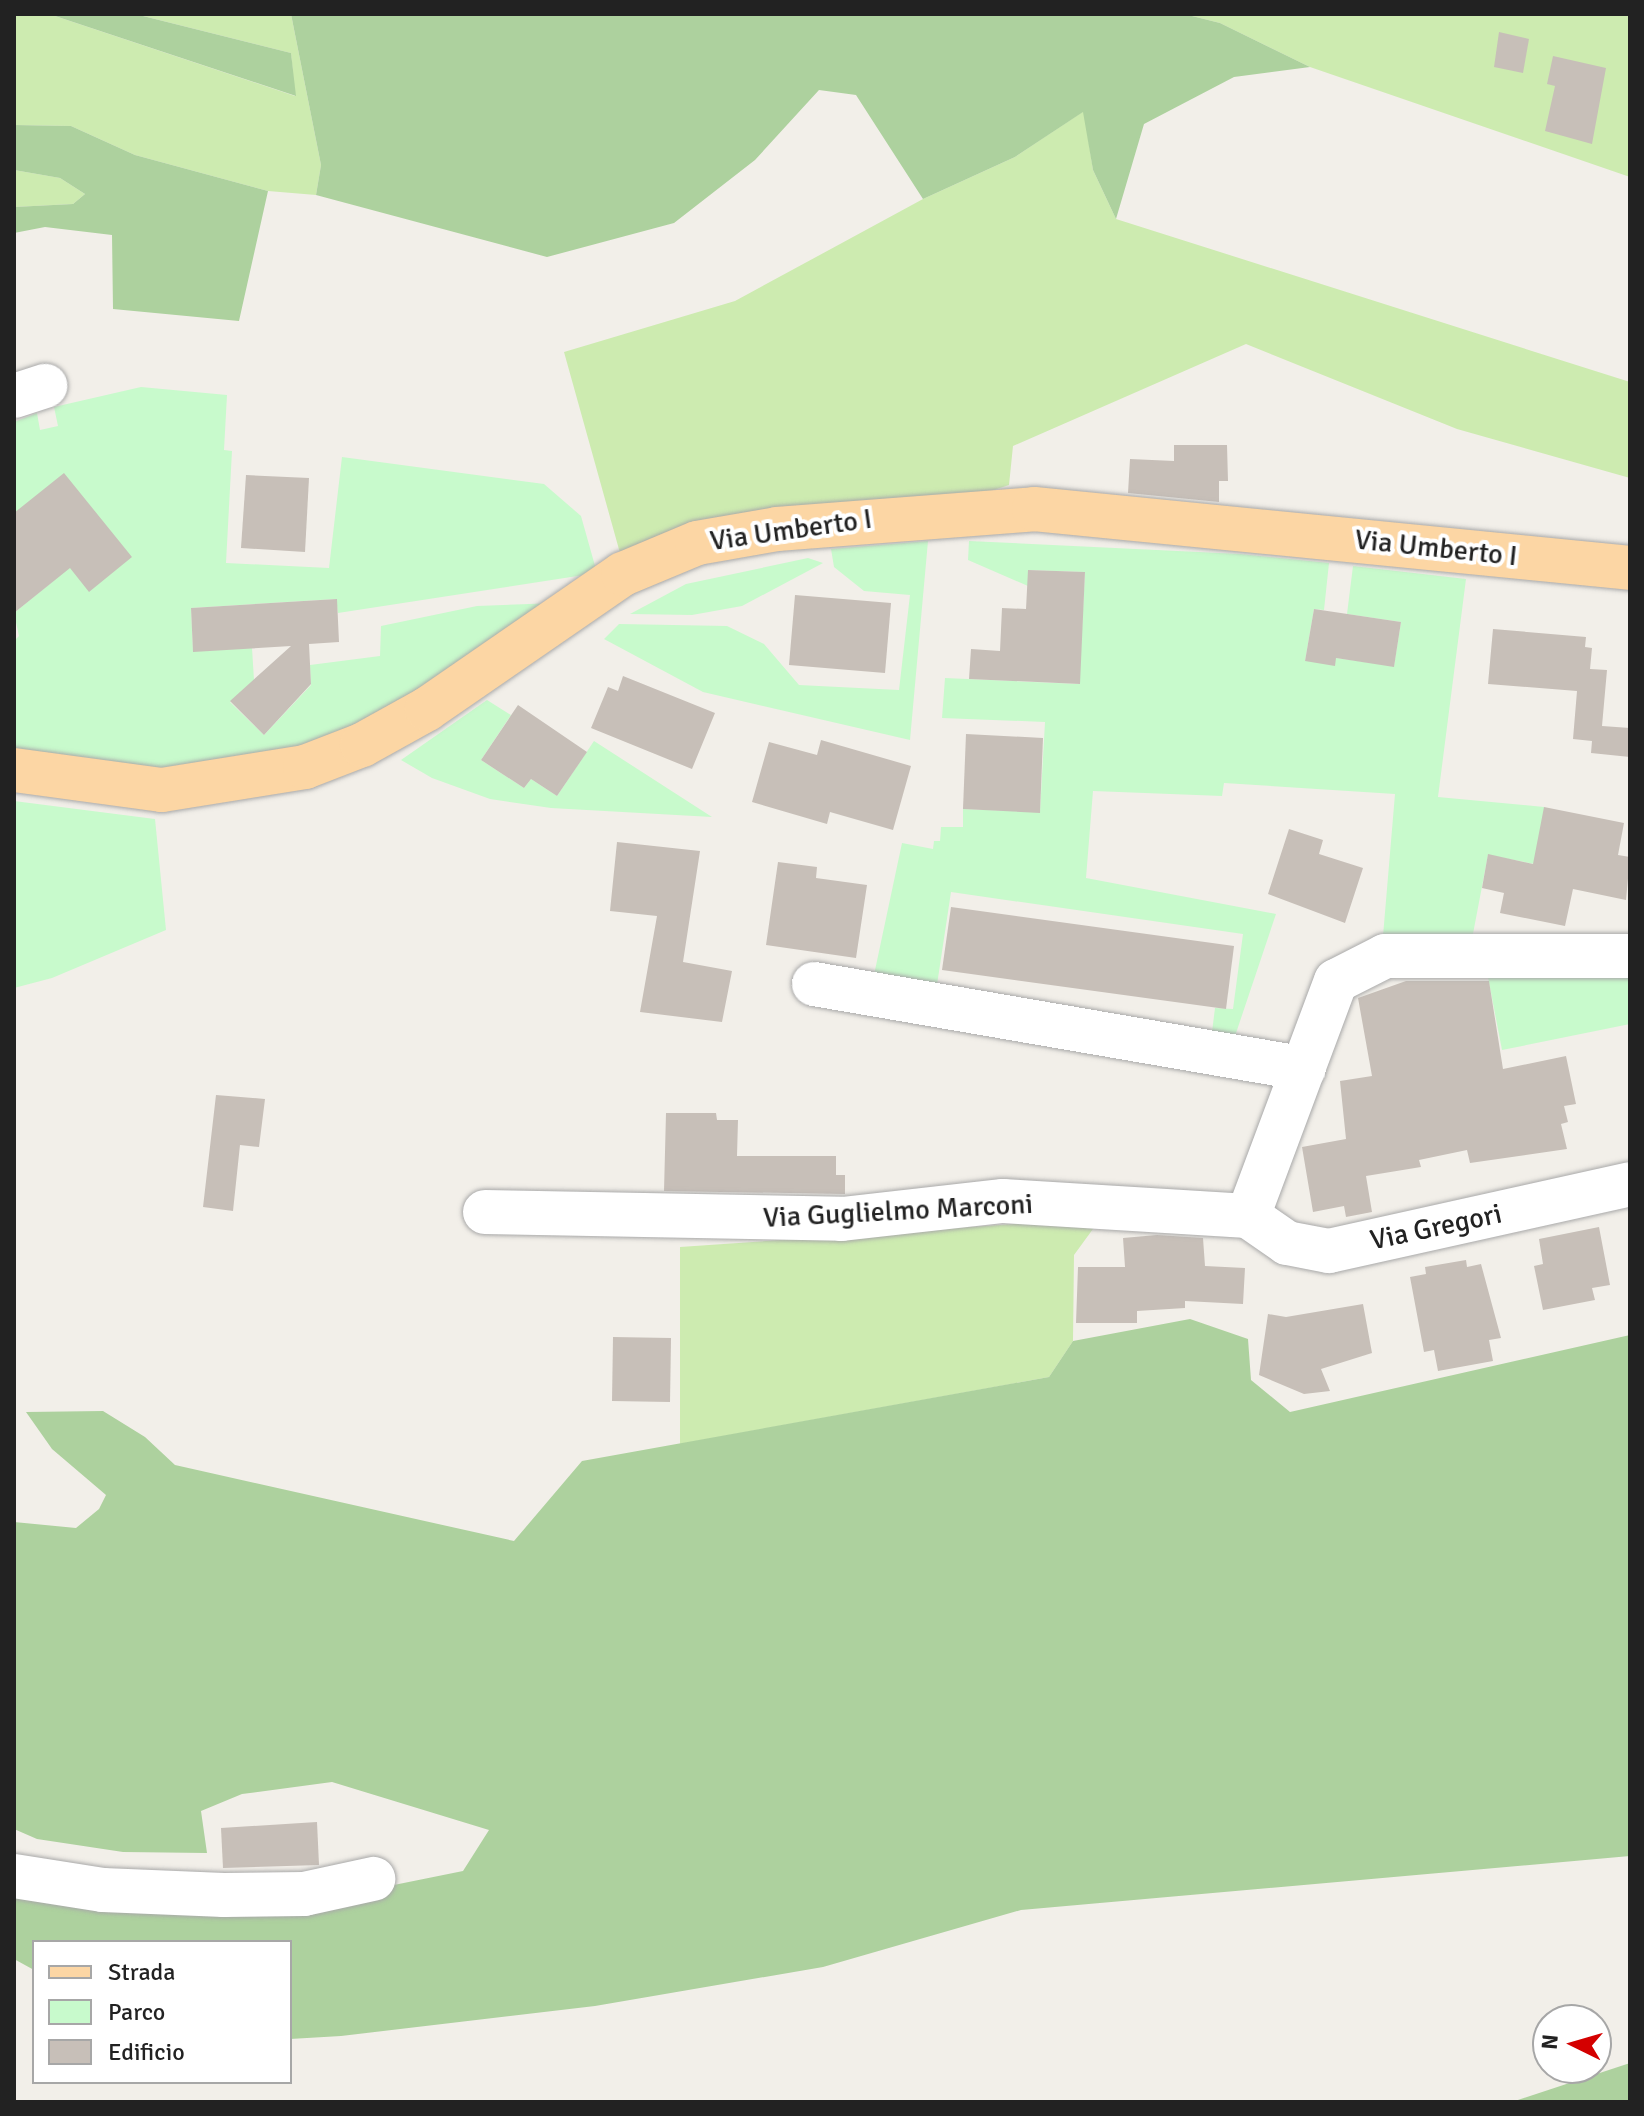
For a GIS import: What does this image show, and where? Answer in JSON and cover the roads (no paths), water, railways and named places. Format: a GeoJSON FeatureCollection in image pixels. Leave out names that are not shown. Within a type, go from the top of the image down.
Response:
{"type":"FeatureCollection","features":[{"type":"Feature","properties":{"kind":"main road","name":"Via Umberto I"},"geometry":{"type":"LineString","coordinates":[[14,770],[162,790],[305,767],[362,745],[427,709],[623,574],[697,543],[777,529],[1034,509],[1630,568]]}},
{"type":"Feature","properties":{"kind":"street"},"geometry":{"type":"LineString","coordinates":[[1248,1216],[1336,981],[1385,956],[1630,956]]}},
{"type":"Feature","properties":{"kind":"street"},"geometry":{"type":"LineString","coordinates":[[814,984],[1304,1069]]}},
{"type":"Feature","properties":{"kind":"street","name":"Via Gregori"},"geometry":{"type":"LineString","coordinates":[[1248,1216],[1287,1243],[1329,1251],[1630,1184]]}},
{"type":"Feature","properties":{"kind":"street","name":"Via Guglielmo Marconi"},"geometry":{"type":"LineString","coordinates":[[485,1212],[842,1219],[1003,1201],[1248,1216]]}},
{"type":"Feature","properties":{"kind":"street"},"geometry":{"type":"LineString","coordinates":[[14,1876],[103,1890],[224,1895],[304,1894],[373,1879]]}}]}
